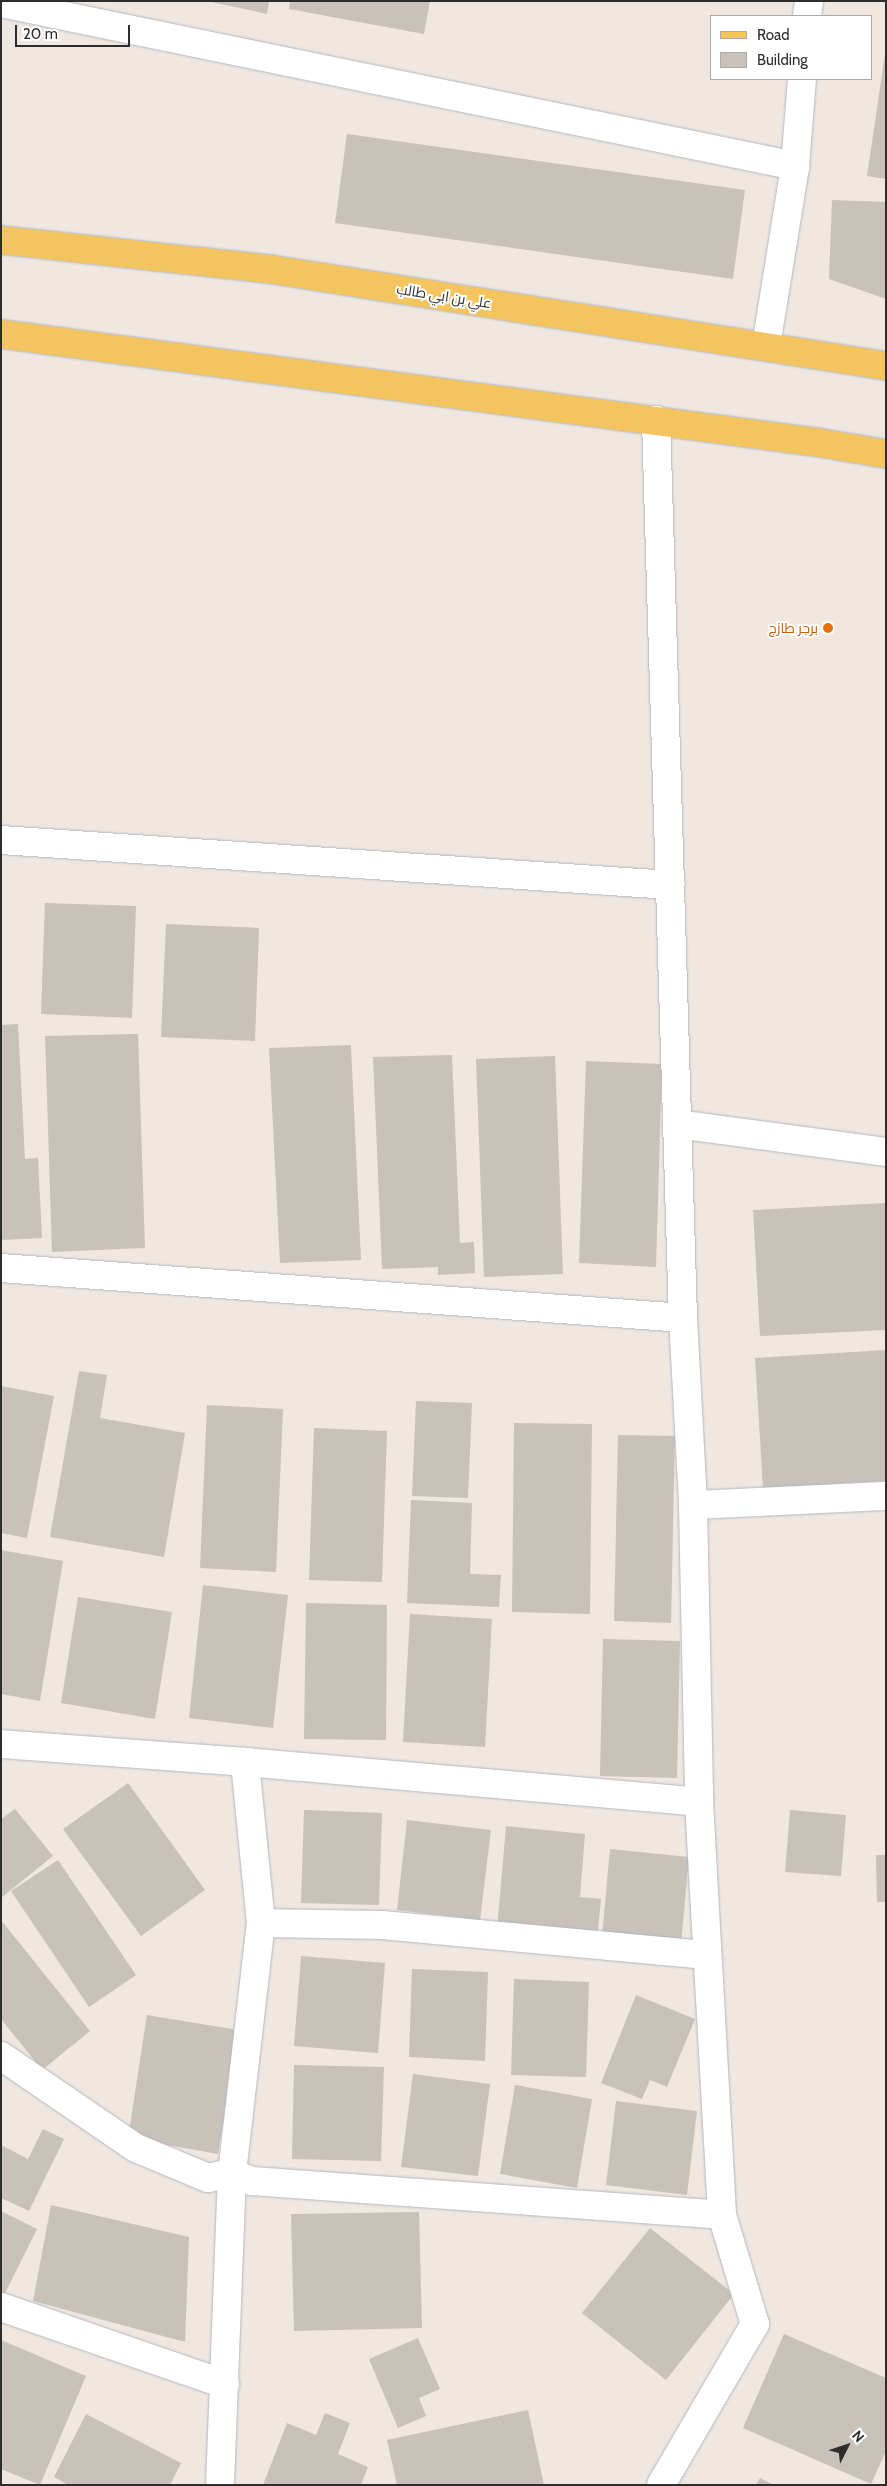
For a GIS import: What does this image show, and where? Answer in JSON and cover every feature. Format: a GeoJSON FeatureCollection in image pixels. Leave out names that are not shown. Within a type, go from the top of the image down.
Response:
{"type":"FeatureCollection","features":[{"type":"Feature","properties":{"kind":"main road","name":"علي بن ابي طالب"},"geometry":{"type":"LineString","coordinates":[[1,240],[269,269],[886,366]]}},
{"type":"Feature","properties":{"kind":"main road"},"geometry":{"type":"LineString","coordinates":[[1,334],[656,420],[886,454]]}},
{"type":"Feature","properties":{"kind":"street"},"geometry":{"type":"LineString","coordinates":[[808,15],[809,1]]}},
{"type":"Feature","properties":{"kind":"street"},"geometry":{"type":"LineString","coordinates":[[1,3],[795,166]]}},
{"type":"Feature","properties":{"kind":"street"},"geometry":{"type":"LineString","coordinates":[[766,346],[795,166],[802,80]]}},
{"type":"Feature","properties":{"kind":"street"},"geometry":{"type":"LineString","coordinates":[[656,420],[683,1318],[693,1505],[699,1802],[722,2215],[755,2324],[661,2485]]}},
{"type":"Feature","properties":{"kind":"street"},"geometry":{"type":"LineString","coordinates":[[1,840],[670,885]]}},
{"type":"Feature","properties":{"kind":"street"},"geometry":{"type":"LineString","coordinates":[[677,1124],[886,1152]]}},
{"type":"Feature","properties":{"kind":"street"},"geometry":{"type":"LineString","coordinates":[[1,1268],[683,1318]]}},
{"type":"Feature","properties":{"kind":"street"},"geometry":{"type":"LineString","coordinates":[[693,1505],[886,1496]]}},
{"type":"Feature","properties":{"kind":"street"},"geometry":{"type":"LineString","coordinates":[[1,1744],[245,1762],[699,1802]]}},
{"type":"Feature","properties":{"kind":"street"},"geometry":{"type":"LineString","coordinates":[[220,2485],[232,2173],[261,1923],[245,1762]]}},
{"type":"Feature","properties":{"kind":"street"},"geometry":{"type":"LineString","coordinates":[[261,1923],[382,1926],[708,1956]]}},
{"type":"Feature","properties":{"kind":"street"},"geometry":{"type":"LineString","coordinates":[[1,2056],[136,2148],[208,2178],[232,2173],[252,2181],[722,2215]]}},
{"type":"Feature","properties":{"kind":"street"},"geometry":{"type":"LineString","coordinates":[[1,2307],[225,2384]]}},
{"type":"Feature","properties":{"kind":"building"},"geometry":{"type":"Polygon","coordinates":[[[207,1],[269,1],[267,14],[207,1]]]}},
{"type":"Feature","properties":{"kind":"building"},"geometry":{"type":"Polygon","coordinates":[[[290,1],[430,1],[424,34],[289,9],[290,1]]]}},
{"type":"Feature","properties":{"kind":"building"},"geometry":{"type":"Polygon","coordinates":[[[886,54],[886,179],[867,176],[886,54]]]}},
{"type":"Feature","properties":{"kind":"building"},"geometry":{"type":"Polygon","coordinates":[[[347,134],[745,190],[733,279],[335,223],[347,134]]]}},
{"type":"Feature","properties":{"kind":"building"},"geometry":{"type":"Polygon","coordinates":[[[832,200],[886,202],[886,299],[829,279],[832,200]]]}},
{"type":"Feature","properties":{"kind":"building"},"geometry":{"type":"Polygon","coordinates":[[[45,903],[136,906],[132,1018],[41,1014],[45,903]]]}},
{"type":"Feature","properties":{"kind":"building"},"geometry":{"type":"Polygon","coordinates":[[[166,924],[259,928],[255,1041],[161,1037],[166,924]]]}},
{"type":"Feature","properties":{"kind":"building"},"geometry":{"type":"Polygon","coordinates":[[[18,1024],[25,1159],[38,1158],[42,1238],[1,1240],[1,1025],[18,1024]]]}},
{"type":"Feature","properties":{"kind":"building"},"geometry":{"type":"Polygon","coordinates":[[[138,1034],[145,1248],[52,1252],[45,1036],[138,1034]]]}},
{"type":"Feature","properties":{"kind":"building"},"geometry":{"type":"Polygon","coordinates":[[[351,1045],[361,1260],[280,1263],[269,1048],[351,1045]]]}},
{"type":"Feature","properties":{"kind":"building"},"geometry":{"type":"Polygon","coordinates":[[[452,1055],[460,1243],[474,1242],[475,1273],[438,1275],[438,1267],[382,1269],[373,1057],[452,1055]]]}},
{"type":"Feature","properties":{"kind":"building"},"geometry":{"type":"Polygon","coordinates":[[[555,1056],[563,1274],[484,1277],[476,1059],[555,1056]]]}},
{"type":"Feature","properties":{"kind":"building"},"geometry":{"type":"Polygon","coordinates":[[[586,1061],[662,1064],[656,1267],[579,1263],[586,1061]]]}},
{"type":"Feature","properties":{"kind":"building"},"geometry":{"type":"Polygon","coordinates":[[[886,1203],[886,1330],[760,1336],[753,1210],[886,1203]]]}},
{"type":"Feature","properties":{"kind":"building"},"geometry":{"type":"Polygon","coordinates":[[[886,1350],[886,1481],[763,1488],[755,1358],[886,1350]]]}},
{"type":"Feature","properties":{"kind":"building"},"geometry":{"type":"Polygon","coordinates":[[[79,1371],[107,1375],[100,1418],[185,1433],[164,1557],[50,1537],[79,1371]]]}},
{"type":"Feature","properties":{"kind":"building"},"geometry":{"type":"Polygon","coordinates":[[[1,1386],[54,1396],[27,1538],[1,1533],[1,1386]]]}},
{"type":"Feature","properties":{"kind":"building"},"geometry":{"type":"Polygon","coordinates":[[[416,1401],[472,1403],[468,1498],[412,1496],[416,1401]]]}},
{"type":"Feature","properties":{"kind":"building"},"geometry":{"type":"Polygon","coordinates":[[[207,1405],[283,1409],[276,1572],[200,1568],[207,1405]]]}},
{"type":"Feature","properties":{"kind":"building"},"geometry":{"type":"Polygon","coordinates":[[[514,1423],[592,1424],[590,1614],[512,1612],[514,1423]]]}},
{"type":"Feature","properties":{"kind":"building"},"geometry":{"type":"Polygon","coordinates":[[[314,1428],[387,1431],[382,1582],[309,1580],[314,1428]]]}},
{"type":"Feature","properties":{"kind":"building"},"geometry":{"type":"Polygon","coordinates":[[[618,1435],[675,1436],[671,1623],[614,1621],[618,1435]]]}},
{"type":"Feature","properties":{"kind":"building"},"geometry":{"type":"Polygon","coordinates":[[[411,1500],[472,1503],[470,1574],[501,1575],[499,1607],[407,1603],[411,1500]]]}},
{"type":"Feature","properties":{"kind":"building"},"geometry":{"type":"Polygon","coordinates":[[[1,1550],[63,1561],[40,1701],[1,1694],[1,1550]]]}},
{"type":"Feature","properties":{"kind":"building"},"geometry":{"type":"Polygon","coordinates":[[[203,1585],[288,1595],[273,1728],[189,1718],[203,1585]]]}},
{"type":"Feature","properties":{"kind":"building"},"geometry":{"type":"Polygon","coordinates":[[[78,1597],[172,1612],[155,1719],[61,1703],[78,1597]]]}},
{"type":"Feature","properties":{"kind":"building"},"geometry":{"type":"Polygon","coordinates":[[[306,1603],[387,1605],[386,1740],[304,1739],[306,1603]]]}},
{"type":"Feature","properties":{"kind":"building"},"geometry":{"type":"Polygon","coordinates":[[[410,1614],[492,1619],[485,1747],[403,1742],[410,1614]]]}},
{"type":"Feature","properties":{"kind":"building"},"geometry":{"type":"Polygon","coordinates":[[[603,1639],[680,1641],[677,1778],[600,1776],[603,1639]]]}},
{"type":"Feature","properties":{"kind":"building"},"geometry":{"type":"Polygon","coordinates":[[[128,1783],[205,1890],[141,1936],[63,1829],[128,1783]]]}},
{"type":"Feature","properties":{"kind":"building"},"geometry":{"type":"Polygon","coordinates":[[[15,1809],[53,1856],[1,1898],[1,1819],[15,1809]]]}},
{"type":"Feature","properties":{"kind":"building"},"geometry":{"type":"Polygon","coordinates":[[[304,1810],[382,1813],[379,1905],[301,1903],[304,1810]]]}},
{"type":"Feature","properties":{"kind":"building"},"geometry":{"type":"Polygon","coordinates":[[[790,1810],[846,1815],[841,1876],[785,1872],[790,1810]]]}},
{"type":"Feature","properties":{"kind":"building"},"geometry":{"type":"Polygon","coordinates":[[[407,1820],[491,1830],[480,1920],[397,1910],[407,1820]]]}},
{"type":"Feature","properties":{"kind":"building"},"geometry":{"type":"Polygon","coordinates":[[[506,1826],[585,1834],[580,1897],[601,1899],[597,1940],[497,1930],[506,1826]]]}},
{"type":"Feature","properties":{"kind":"building"},"geometry":{"type":"Polygon","coordinates":[[[610,1849],[689,1857],[681,1944],[602,1936],[610,1849]]]}},
{"type":"Feature","properties":{"kind":"building"},"geometry":{"type":"Polygon","coordinates":[[[876,1855],[886,1855],[886,1902],[877,1902],[876,1855]]]}},
{"type":"Feature","properties":{"kind":"building"},"geometry":{"type":"Polygon","coordinates":[[[58,1860],[136,1975],[89,2007],[11,1891],[58,1860]]]}},
{"type":"Feature","properties":{"kind":"building"},"geometry":{"type":"Polygon","coordinates":[[[1,1920],[90,2031],[42,2070],[1,2019],[1,1920]]]}},
{"type":"Feature","properties":{"kind":"building"},"geometry":{"type":"Polygon","coordinates":[[[301,1956],[385,1963],[378,2053],[294,2046],[301,1956]]]}},
{"type":"Feature","properties":{"kind":"building"},"geometry":{"type":"Polygon","coordinates":[[[412,1969],[488,1972],[485,2061],[409,2057],[412,1969]]]}},
{"type":"Feature","properties":{"kind":"building"},"geometry":{"type":"Polygon","coordinates":[[[514,1979],[589,1982],[586,2077],[511,2075],[514,1979]]]}},
{"type":"Feature","properties":{"kind":"building"},"geometry":{"type":"Polygon","coordinates":[[[636,1995],[695,2019],[667,2087],[650,2080],[642,2099],[601,2083],[636,1995]]]}},
{"type":"Feature","properties":{"kind":"building"},"geometry":{"type":"Polygon","coordinates":[[[147,2015],[238,2030],[218,2154],[128,2138],[147,2015]]]}},
{"type":"Feature","properties":{"kind":"building"},"geometry":{"type":"Polygon","coordinates":[[[294,2065],[384,2067],[381,2161],[292,2159],[294,2065]]]}},
{"type":"Feature","properties":{"kind":"building"},"geometry":{"type":"Polygon","coordinates":[[[413,2074],[490,2084],[478,2176],[401,2167],[413,2074]]]}},
{"type":"Feature","properties":{"kind":"building"},"geometry":{"type":"Polygon","coordinates":[[[515,2085],[592,2099],[577,2188],[500,2174],[515,2085]]]}},
{"type":"Feature","properties":{"kind":"building"},"geometry":{"type":"Polygon","coordinates":[[[616,2101],[697,2111],[687,2195],[606,2185],[616,2101]]]}},
{"type":"Feature","properties":{"kind":"building"},"geometry":{"type":"Polygon","coordinates":[[[43,2129],[64,2139],[29,2211],[1,2198],[1,2145],[28,2159],[43,2129]]]}},
{"type":"Feature","properties":{"kind":"building"},"geometry":{"type":"Polygon","coordinates":[[[51,2205],[189,2237],[185,2342],[33,2301],[51,2205]]]}},
{"type":"Feature","properties":{"kind":"building"},"geometry":{"type":"Polygon","coordinates":[[[1,2211],[37,2229],[1,2301],[1,2211]]]}},
{"type":"Feature","properties":{"kind":"building"},"geometry":{"type":"Polygon","coordinates":[[[419,2212],[422,2328],[294,2331],[291,2214],[419,2212]]]}},
{"type":"Feature","properties":{"kind":"building"},"geometry":{"type":"Polygon","coordinates":[[[650,2228],[734,2294],[666,2380],[582,2313],[650,2228]]]}},
{"type":"Feature","properties":{"kind":"building"},"geometry":{"type":"Polygon","coordinates":[[[784,2334],[886,2378],[886,2451],[871,2484],[743,2428],[784,2334]]]}},
{"type":"Feature","properties":{"kind":"building"},"geometry":{"type":"Polygon","coordinates":[[[418,2338],[440,2389],[419,2398],[426,2416],[398,2428],[369,2359],[418,2338]]]}},
{"type":"Feature","properties":{"kind":"building"},"geometry":{"type":"Polygon","coordinates":[[[1,2340],[86,2376],[40,2485],[1,2469],[1,2340]]]}},
{"type":"Feature","properties":{"kind":"building"},"geometry":{"type":"Polygon","coordinates":[[[528,2410],[544,2485],[397,2485],[387,2440],[528,2410]]]}},
{"type":"Feature","properties":{"kind":"building"},"geometry":{"type":"Polygon","coordinates":[[[325,2413],[350,2423],[338,2454],[368,2467],[361,2485],[263,2485],[287,2423],[316,2435],[325,2413]]]}},
{"type":"Feature","properties":{"kind":"building"},"geometry":{"type":"Polygon","coordinates":[[[86,2414],[181,2463],[170,2485],[68,2485],[54,2477],[86,2414]]]}},
{"type":"Feature","properties":{"kind":"building"},"geometry":{"type":"Polygon","coordinates":[[[760,2478],[774,2485],[756,2485],[760,2478]]]}},
{"type":"Feature","properties":{"kind":"place","name":"برجر طازج"},"geometry":{"type":"Point","coordinates":[828,628]}}]}
